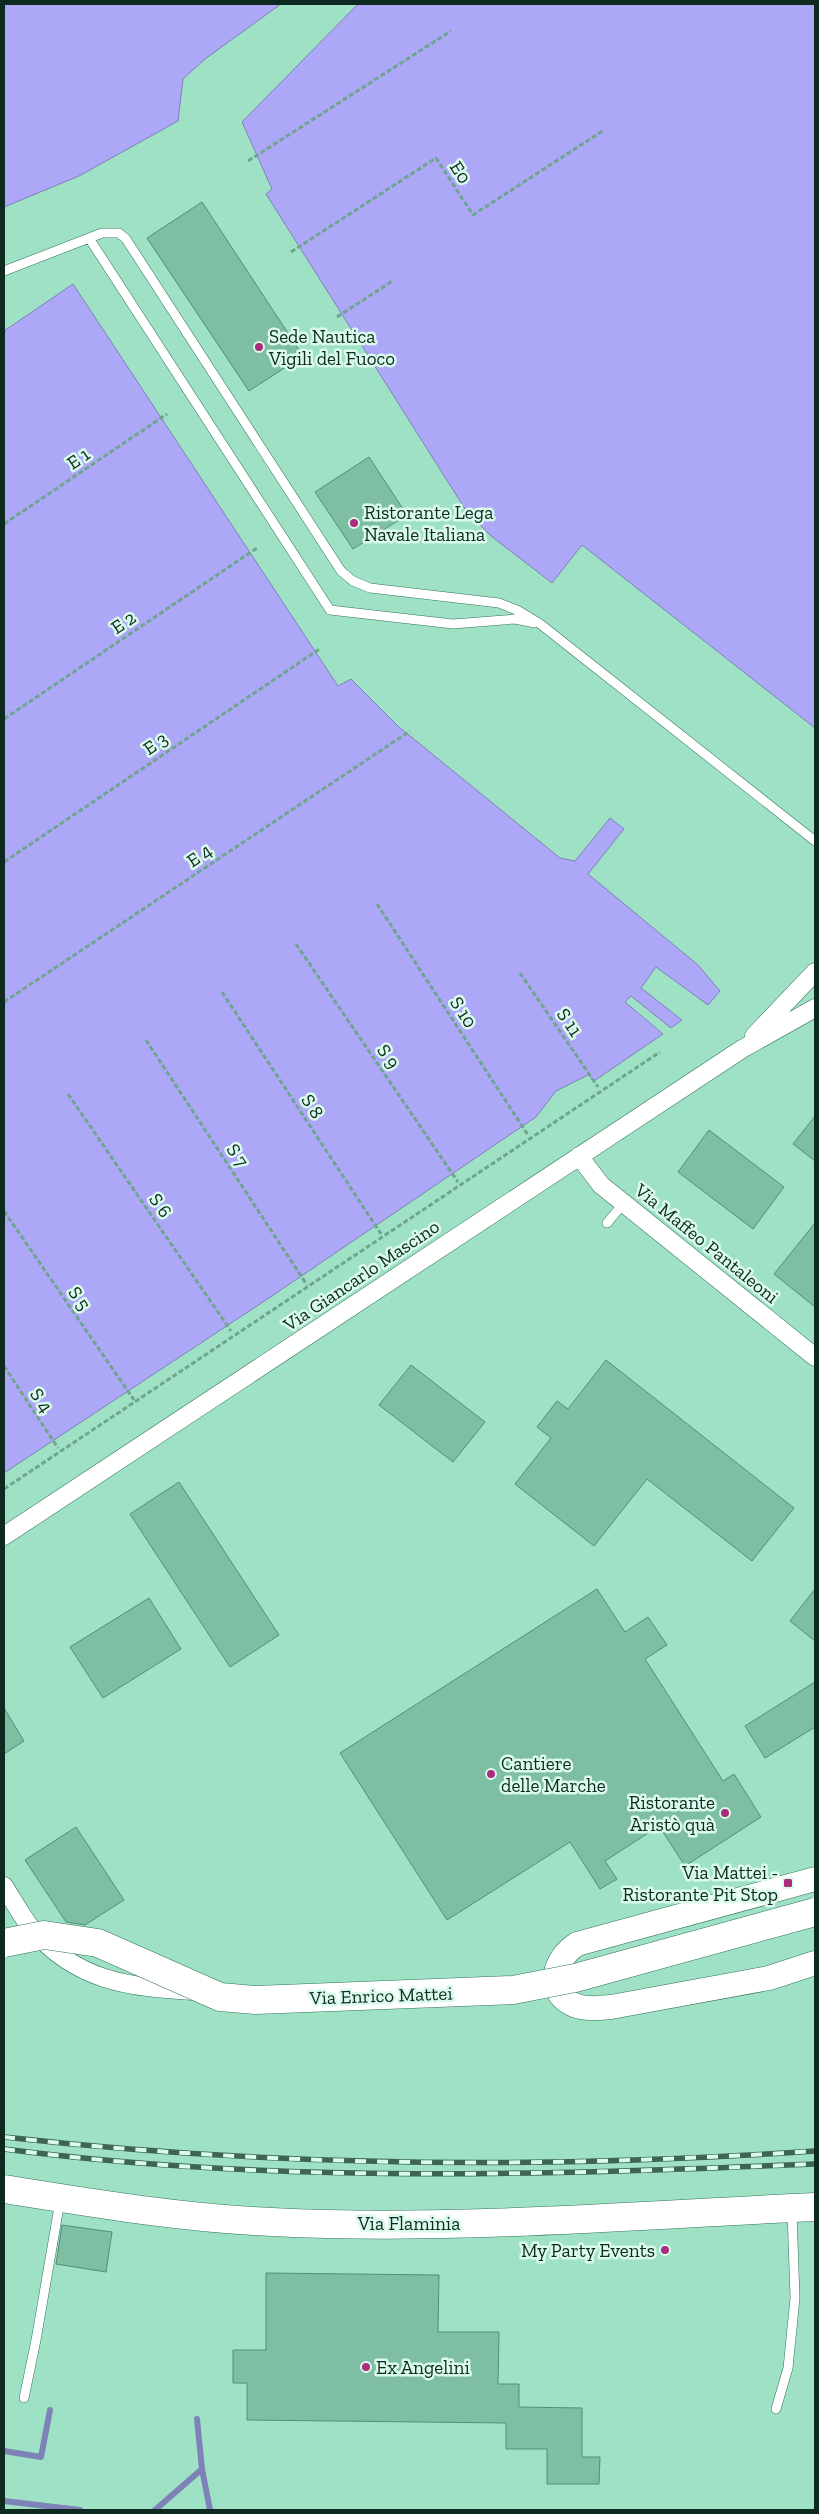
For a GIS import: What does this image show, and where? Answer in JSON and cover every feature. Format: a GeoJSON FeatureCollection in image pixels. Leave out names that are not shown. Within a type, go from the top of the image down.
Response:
{"type":"FeatureCollection","features":[{"type":"Feature","properties":{"kind":"main road","name":"Via Enrico Mattei"},"geometry":{"type":"LineString","coordinates":[[4,1943],[44,1935],[98,1943],[220,1997],[256,2000],[513,1990],[575,1978],[815,1912]]}},
{"type":"Feature","properties":{"kind":"main road","name":"Via Flaminia"},"geometry":{"type":"LineString","coordinates":[[4,2189],[127,2208],[273,2222],[480,2222],[804,2207]]}},
{"type":"Feature","properties":{"kind":"street","name":"Via Giancarlo Mascino"},"geometry":{"type":"LineString","coordinates":[[742,1048],[815,972]]}},
{"type":"Feature","properties":{"kind":"street","name":"Via Giancarlo Mascino"},"geometry":{"type":"LineString","coordinates":[[4,1536],[742,1048],[815,1008]]}},
{"type":"Feature","properties":{"kind":"street","name":"Via Maffeo Pantaleoni"},"geometry":{"type":"LineString","coordinates":[[579,1156],[601,1185],[623,1204],[815,1357]]}},
{"type":"Feature","properties":{"kind":"street"},"geometry":{"type":"LineString","coordinates":[[815,1879],[576,1944],[565,1952],[556,1972],[556,1982],[564,2000],[574,2005],[588,2008],[611,2007],[770,1978],[815,1963]]}},
{"type":"Feature","properties":{"kind":"street","name":"Via Enrico Mattei"},"geometry":{"type":"LineString","coordinates":[[4,1886],[30,1926],[48,1946],[73,1966],[96,1976],[124,1984],[196,1992],[556,1982]]}},
{"type":"Feature","properties":{"kind":"lane"},"geometry":{"type":"LineString","coordinates":[[4,271],[111,231],[126,240],[341,571],[352,581],[370,588],[499,603],[519,611],[539,623],[815,841]]}},
{"type":"Feature","properties":{"kind":"lane"},"geometry":{"type":"LineString","coordinates":[[89,238],[330,610],[453,624],[514,619],[539,623]]}},
{"type":"Feature","properties":{"kind":"lane"},"geometry":{"type":"LineString","coordinates":[[607,1223],[623,1204]]}},
{"type":"Feature","properties":{"kind":"lane"},"geometry":{"type":"LineString","coordinates":[[24,2398],[36,2340],[60,2198]]}},
{"type":"Feature","properties":{"kind":"lane"},"geometry":{"type":"LineString","coordinates":[[776,2409],[788,2368],[804,2207]]}},
{"type":"Feature","properties":{"kind":"path"},"geometry":{"type":"LineString","coordinates":[[248,162],[451,31]]}},
{"type":"Feature","properties":{"kind":"path","name":"E0"},"geometry":{"type":"LineString","coordinates":[[290,252],[436,158],[473,215],[604,130]]}},
{"type":"Feature","properties":{"kind":"path"},"geometry":{"type":"LineString","coordinates":[[337,318],[394,280]]}},
{"type":"Feature","properties":{"kind":"path","name":"E 1"},"geometry":{"type":"LineString","coordinates":[[4,524],[167,414]]}},
{"type":"Feature","properties":{"kind":"path","name":"E 2"},"geometry":{"type":"LineString","coordinates":[[4,719],[257,548]]}},
{"type":"Feature","properties":{"kind":"path","name":"E 3"},"geometry":{"type":"LineString","coordinates":[[4,862],[321,648]]}},
{"type":"Feature","properties":{"kind":"path","name":"E 4"},"geometry":{"type":"LineString","coordinates":[[4,1002],[410,731]]}},
{"type":"Feature","properties":{"kind":"path","name":"S 10"},"geometry":{"type":"LineString","coordinates":[[377,904],[528,1134]]}},
{"type":"Feature","properties":{"kind":"path","name":"S 9"},"geometry":{"type":"LineString","coordinates":[[296,944],[458,1182]]}},
{"type":"Feature","properties":{"kind":"path","name":"S 11"},"geometry":{"type":"LineString","coordinates":[[520,973],[598,1087]]}},
{"type":"Feature","properties":{"kind":"path","name":"S 8"},"geometry":{"type":"LineString","coordinates":[[222,992],[381,1234]]}},
{"type":"Feature","properties":{"kind":"path","name":"S 7"},"geometry":{"type":"LineString","coordinates":[[146,1040],[307,1285]]}},
{"type":"Feature","properties":{"kind":"path"},"geometry":{"type":"LineString","coordinates":[[4,1489],[660,1052]]}},
{"type":"Feature","properties":{"kind":"path","name":"S 6"},"geometry":{"type":"LineString","coordinates":[[68,1094],[231,1331]]}},
{"type":"Feature","properties":{"kind":"path","name":"S 5"},"geometry":{"type":"LineString","coordinates":[[4,1211],[134,1400]]}},
{"type":"Feature","properties":{"kind":"path","name":"S 4"},"geometry":{"type":"LineString","coordinates":[[4,1366],[58,1448]]}},
{"type":"Feature","properties":{"kind":"shaded area"},"geometry":{"type":"Polygon","coordinates":[[[4,4],[281,4],[205,59],[183,79],[178,121],[79,176],[4,207],[4,4]]]}},
{"type":"Feature","properties":{"kind":"shaded area"},"geometry":{"type":"Polygon","coordinates":[[[358,4],[815,4],[815,728],[582,545],[552,583],[491,536],[467,512],[266,194],[272,189],[242,122],[358,4]]]}},
{"type":"Feature","properties":{"kind":"shaded area"},"geometry":{"type":"Polygon","coordinates":[[[73,284],[338,686],[351,679],[399,727],[560,858],[575,861],[610,818],[624,829],[588,874],[698,965],[720,991],[708,1005],[656,967],[641,988],[682,1020],[671,1028],[631,996],[625,1002],[663,1034],[594,1081],[588,1075],[556,1091],[536,1117],[266,1300],[4,1473],[4,331],[73,284]]]}},
{"type":"Feature","properties":{"kind":"building"},"geometry":{"type":"Polygon","coordinates":[[[202,202],[303,356],[249,391],[147,238],[202,202]]]}},
{"type":"Feature","properties":{"kind":"building"},"geometry":{"type":"Polygon","coordinates":[[[369,457],[407,515],[353,549],[315,492],[369,457]]]}},
{"type":"Feature","properties":{"kind":"building"},"geometry":{"type":"Polygon","coordinates":[[[815,1116],[815,1161],[793,1144],[815,1116]]]}},
{"type":"Feature","properties":{"kind":"building"},"geometry":{"type":"Polygon","coordinates":[[[709,1130],[784,1187],[753,1229],[678,1172],[709,1130]]]}},
{"type":"Feature","properties":{"kind":"building"},"geometry":{"type":"Polygon","coordinates":[[[815,1223],[815,1307],[774,1274],[815,1223]]]}},
{"type":"Feature","properties":{"kind":"building"},"geometry":{"type":"Polygon","coordinates":[[[606,1360],[794,1508],[752,1561],[647,1479],[594,1546],[515,1484],[551,1438],[537,1427],[557,1401],[568,1409],[606,1360]]]}},
{"type":"Feature","properties":{"kind":"building"},"geometry":{"type":"Polygon","coordinates":[[[411,1365],[485,1422],[453,1462],[379,1405],[411,1365]]]}},
{"type":"Feature","properties":{"kind":"building"},"geometry":{"type":"Polygon","coordinates":[[[179,1482],[279,1635],[230,1667],[130,1514],[179,1482]]]}},
{"type":"Feature","properties":{"kind":"building","name":"Cantiere delle Marche"},"geometry":{"type":"Polygon","coordinates":[[[597,1589],[625,1632],[648,1617],[667,1645],[645,1659],[723,1781],[734,1774],[761,1817],[685,1866],[659,1826],[605,1861],[617,1879],[600,1889],[570,1842],[447,1920],[340,1753],[597,1589]]]}},
{"type":"Feature","properties":{"kind":"building"},"geometry":{"type":"Polygon","coordinates":[[[815,1589],[815,1641],[790,1621],[815,1589]]]}},
{"type":"Feature","properties":{"kind":"building"},"geometry":{"type":"Polygon","coordinates":[[[149,1598],[181,1649],[103,1698],[70,1647],[149,1598]]]}},
{"type":"Feature","properties":{"kind":"building"},"geometry":{"type":"Polygon","coordinates":[[[815,1682],[815,1727],[765,1758],[745,1726],[815,1682]]]}},
{"type":"Feature","properties":{"kind":"building"},"geometry":{"type":"Polygon","coordinates":[[[4,1708],[24,1741],[4,1754],[4,1708]]]}},
{"type":"Feature","properties":{"kind":"building"},"geometry":{"type":"Polygon","coordinates":[[[76,1827],[124,1900],[85,1925],[66,1922],[25,1860],[76,1827]]]}},
{"type":"Feature","properties":{"kind":"building"},"geometry":{"type":"Polygon","coordinates":[[[62,2225],[112,2232],[106,2272],[56,2264],[62,2225]]]}},
{"type":"Feature","properties":{"kind":"building","name":"Ex Angelini"},"geometry":{"type":"Polygon","coordinates":[[[266,2273],[439,2275],[438,2332],[499,2332],[498,2384],[519,2384],[519,2407],[582,2408],[582,2457],[600,2457],[599,2484],[547,2484],[547,2449],[506,2449],[506,2423],[247,2420],[247,2383],[233,2383],[233,2350],[266,2350],[266,2273]]]}},
{"type":"Feature","properties":{"kind":"waterway"},"geometry":{"type":"LineString","coordinates":[[4,2451],[41,2457],[50,2410]]}},
{"type":"Feature","properties":{"kind":"waterway"},"geometry":{"type":"LineString","coordinates":[[197,2419],[202,2469],[210,2510]]}},
{"type":"Feature","properties":{"kind":"waterway"},"geometry":{"type":"LineString","coordinates":[[155,2510],[202,2469]]}},
{"type":"Feature","properties":{"kind":"waterway"},"geometry":{"type":"LineString","coordinates":[[4,2501],[80,2510]]}},
{"type":"Feature","properties":{"kind":"railway"},"geometry":{"type":"LineString","coordinates":[[4,2137],[206,2154],[409,2162],[612,2161],[815,2151]]}},
{"type":"Feature","properties":{"kind":"railway"},"geometry":{"type":"LineString","coordinates":[[4,2149],[206,2168],[409,2174],[612,2171],[815,2164]]}},
{"type":"Feature","properties":{"kind":"place","name":"Sede Nautica Vigili del Fuoco"},"geometry":{"type":"Point","coordinates":[259,347]}},
{"type":"Feature","properties":{"kind":"place","name":"Ristorante Lega Navale Italiana"},"geometry":{"type":"Point","coordinates":[354,523]}},
{"type":"Feature","properties":{"kind":"place","name":"Cantiere delle Marche"},"geometry":{"type":"Point","coordinates":[491,1774]}},
{"type":"Feature","properties":{"kind":"place","name":"Ristorante Aristò quà"},"geometry":{"type":"Point","coordinates":[725,1813]}},
{"type":"Feature","properties":{"kind":"place","name":"Via Mattei - Ristorante Pit Stop"},"geometry":{"type":"Point","coordinates":[788,1883]}},
{"type":"Feature","properties":{"kind":"place","name":"My Party Events"},"geometry":{"type":"Point","coordinates":[665,2250]}},
{"type":"Feature","properties":{"kind":"place","name":"Ex Angelini"},"geometry":{"type":"Point","coordinates":[366,2367]}}]}
